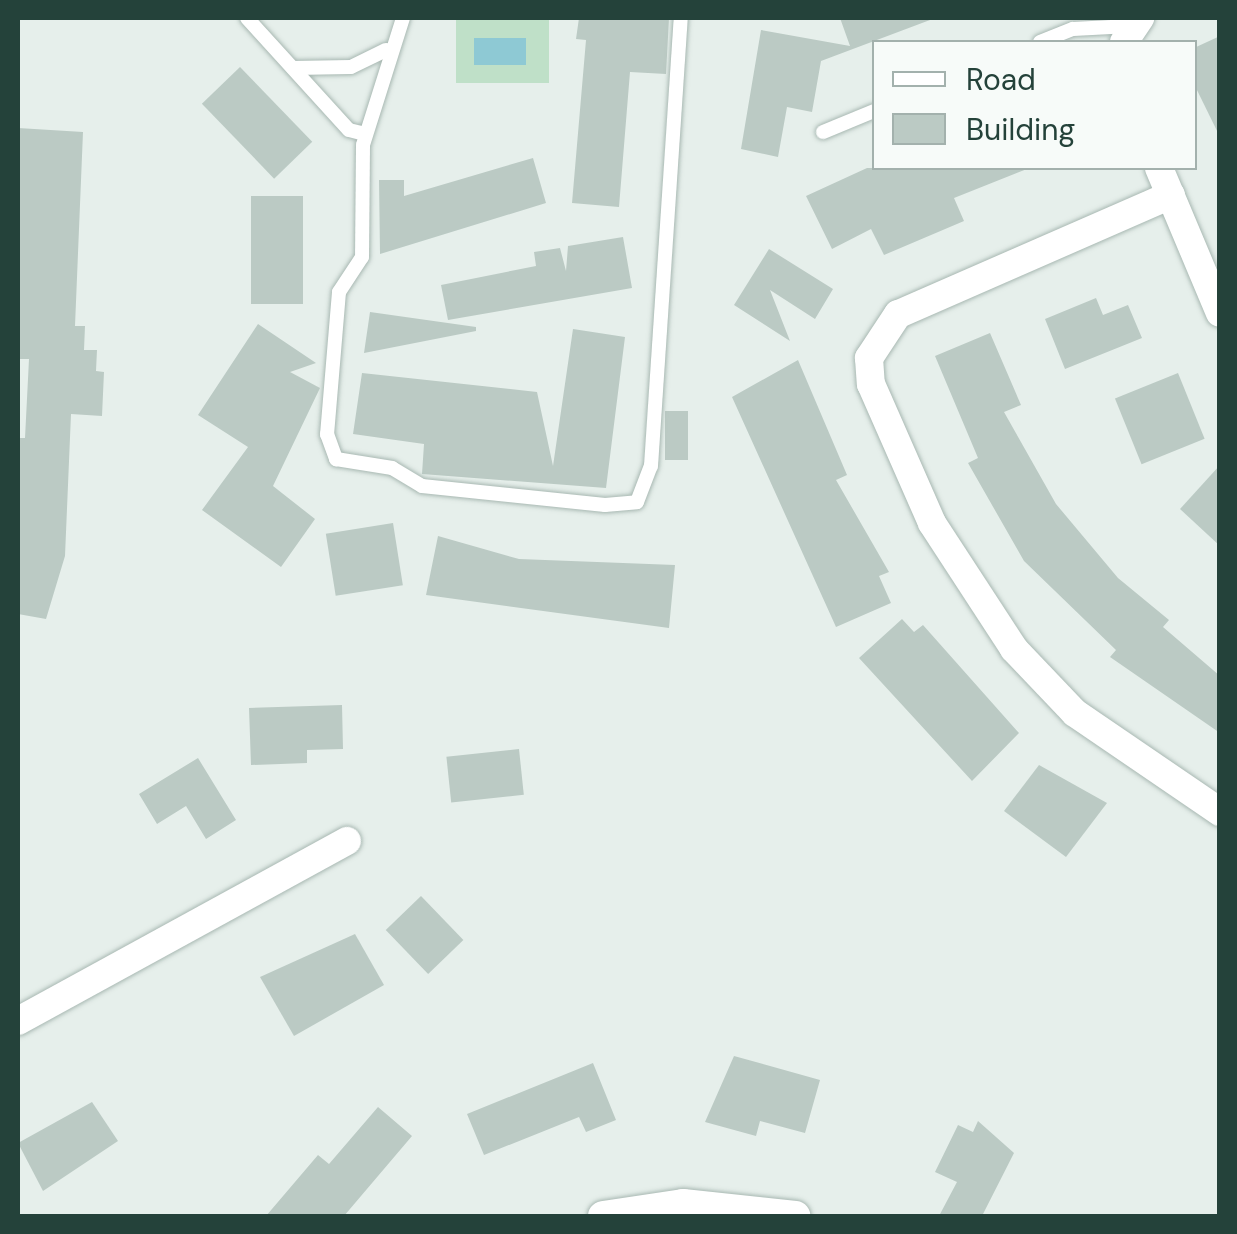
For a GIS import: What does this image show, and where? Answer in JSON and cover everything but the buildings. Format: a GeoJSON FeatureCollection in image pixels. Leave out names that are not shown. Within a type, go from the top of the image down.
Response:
{"type":"FeatureCollection","features":[{"type":"Feature","properties":{"kind":"street"},"geometry":{"type":"LineString","coordinates":[[1161,170],[1220,313]]}},
{"type":"Feature","properties":{"kind":"street"},"geometry":{"type":"LineString","coordinates":[[1171,195],[898,314],[868,358],[932,523],[1014,649],[1075,714],[1220,812]]}},
{"type":"Feature","properties":{"kind":"street"},"geometry":{"type":"LineString","coordinates":[[18,1021],[347,842]]}},
{"type":"Feature","properties":{"kind":"street"},"geometry":{"type":"LineString","coordinates":[[603,1216],[683,1204],[795,1216]]}},
{"type":"Feature","properties":{"kind":"lane"},"geometry":{"type":"LineString","coordinates":[[247,18],[349,130],[365,134]]}},
{"type":"Feature","properties":{"kind":"lane"},"geometry":{"type":"LineString","coordinates":[[403,18],[386,50],[365,134],[362,257],[339,292],[327,434],[336,459],[392,468],[422,486],[638,502],[651,466],[681,18]]}},
{"type":"Feature","properties":{"kind":"lane"},"geometry":{"type":"LineString","coordinates":[[1045,40],[1074,29],[1131,29]]}},
{"type":"Feature","properties":{"kind":"lane"},"geometry":{"type":"LineString","coordinates":[[293,68],[352,67],[386,50]]}},
{"type":"Feature","properties":{"kind":"lane"},"geometry":{"type":"LineString","coordinates":[[823,132],[872,112]]}},
{"type":"Feature","properties":{"kind":"green space"},"geometry":{"type":"Polygon","coordinates":[[[456,20],[549,20],[549,83],[456,83],[456,20]]]}},
{"type":"Feature","properties":{"kind":"water"},"geometry":{"type":"Polygon","coordinates":[[[474,38],[526,38],[526,65],[474,65],[474,38]]]}}]}
